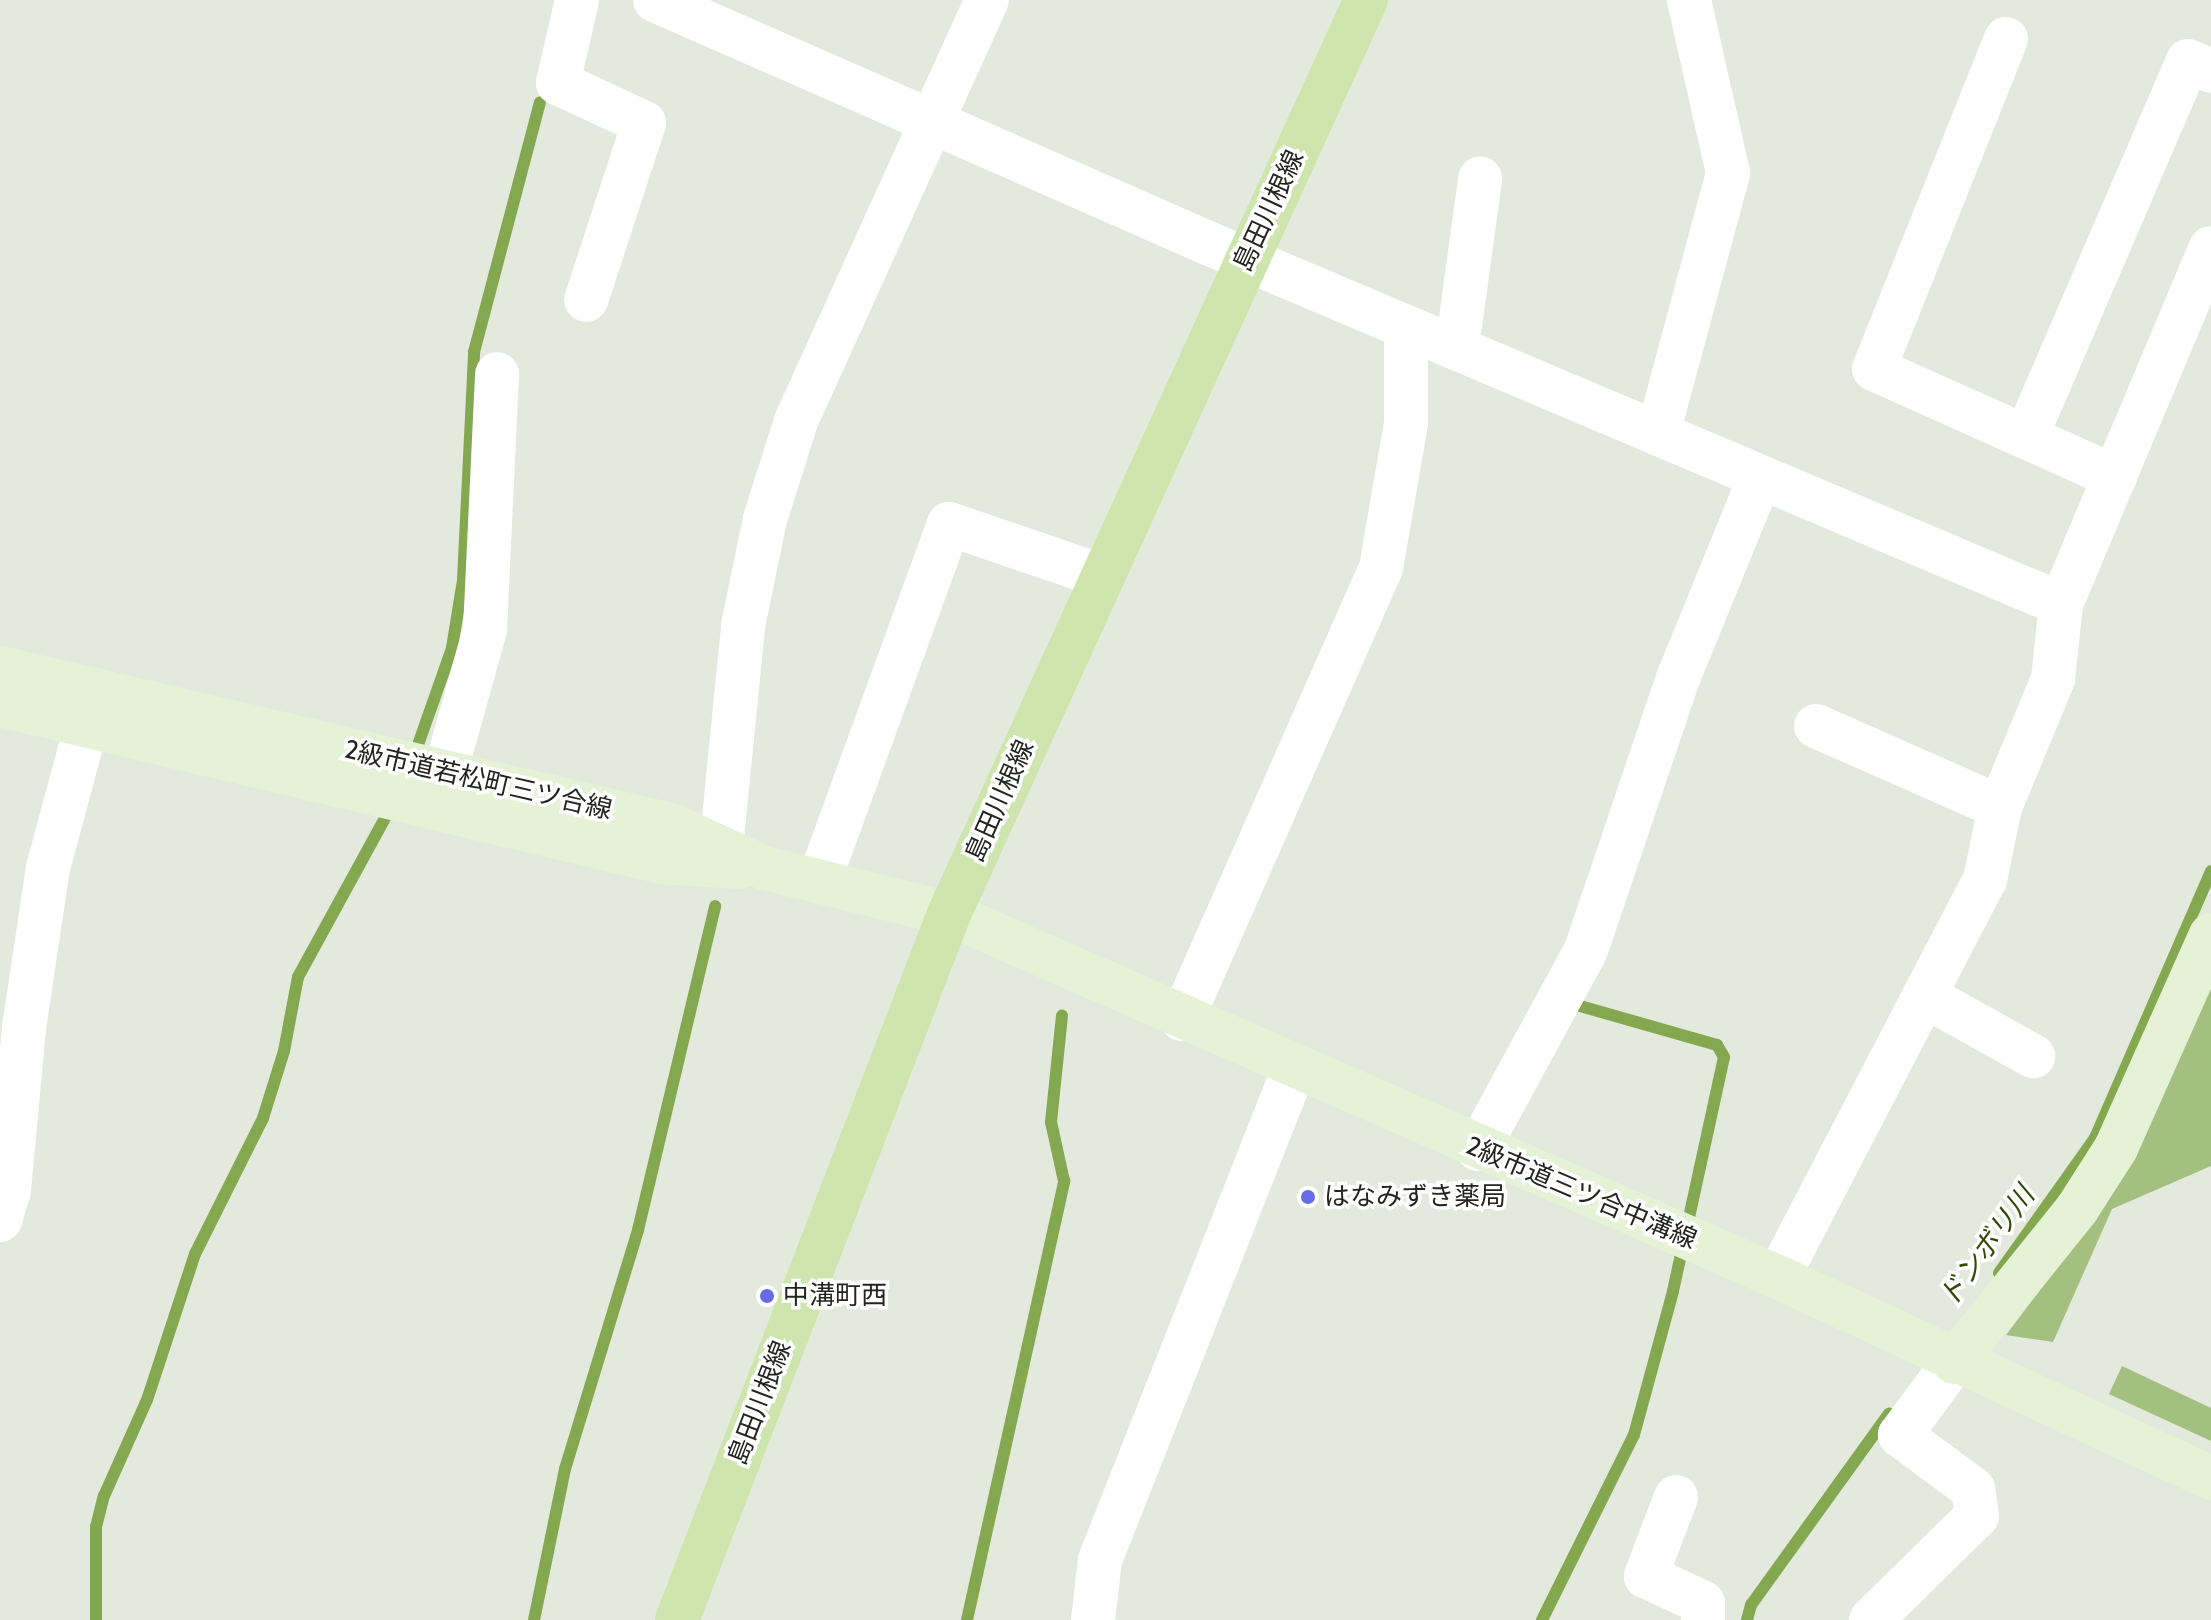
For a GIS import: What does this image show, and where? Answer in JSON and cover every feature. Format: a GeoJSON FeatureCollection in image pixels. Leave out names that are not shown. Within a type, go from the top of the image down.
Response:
{"type":"FeatureCollection","features":[{"type":"Feature","properties":{"kind":"main road","name":"島田川根線"},"geometry":{"type":"LineString","coordinates":[[677,1620],[949,914],[1366,0]]}},
{"type":"Feature","properties":{"kind":"street"},"geometry":{"type":"LineString","coordinates":[[577,0],[558,83],[644,123],[586,300]]}},
{"type":"Feature","properties":{"kind":"street"},"geometry":{"type":"LineString","coordinates":[[655,0],[1246,259],[2061,604]]}},
{"type":"Feature","properties":{"kind":"street"},"geometry":{"type":"LineString","coordinates":[[721,848],[743,626],[765,519],[796,421],[987,0]]}},
{"type":"Feature","properties":{"kind":"street"},"geometry":{"type":"LineString","coordinates":[[1658,433],[1728,173],[1689,0]]}},
{"type":"Feature","properties":{"kind":"street"},"geometry":{"type":"LineString","coordinates":[[2006,39],[1874,369],[2115,477]]}},
{"type":"Feature","properties":{"kind":"street"},"geometry":{"type":"LineString","coordinates":[[2026,437],[2188,61],[2211,71]]}},
{"type":"Feature","properties":{"kind":"street"},"geometry":{"type":"LineString","coordinates":[[1457,348],[1480,179]]}},
{"type":"Feature","properties":{"kind":"street"},"geometry":{"type":"LineString","coordinates":[[1778,1277],[1985,880],[2000,807],[2053,679],[2061,604],[2211,248]]}},
{"type":"Feature","properties":{"kind":"street"},"geometry":{"type":"LineString","coordinates":[[1182,1019],[1381,568],[1406,423],[1406,327]]}},
{"type":"Feature","properties":{"kind":"street"},"geometry":{"type":"LineString","coordinates":[[445,773],[485,630],[497,374]]}},
{"type":"Feature","properties":{"kind":"street"},"geometry":{"type":"LineString","coordinates":[[1478,1149],[1586,950],[1679,676],[1760,478]]}},
{"type":"Feature","properties":{"kind":"street"},"geometry":{"type":"LineString","coordinates":[[819,881],[949,524],[1102,576]]}},
{"type":"Feature","properties":{"kind":"street","name":"2級市道若松町三ツ合線"},"geometry":{"type":"LineString","coordinates":[[0,668],[90,708],[445,773],[671,825],[765,868],[949,914]]}},
{"type":"Feature","properties":{"kind":"street"},"geometry":{"type":"LineString","coordinates":[[0,705],[90,708],[662,862],[765,868]]}},
{"type":"Feature","properties":{"kind":"street"},"geometry":{"type":"LineString","coordinates":[[0,1220],[6,1149],[48,868],[90,708]]}},
{"type":"Feature","properties":{"kind":"street"},"geometry":{"type":"LineString","coordinates":[[1816,726],[2000,807]]}},
{"type":"Feature","properties":{"kind":"street","name":"2級市道三ツ合中溝線"},"geometry":{"type":"LineString","coordinates":[[949,914],[1294,1069],[1778,1277],[1954,1362],[2211,1478]]}},
{"type":"Feature","properties":{"kind":"street"},"geometry":{"type":"LineString","coordinates":[[1871,1620],[1977,1516],[1973,1489],[1900,1435],[1954,1362],[2077,1209],[2116,1148],[2211,935]]}},
{"type":"Feature","properties":{"kind":"street"},"geometry":{"type":"LineString","coordinates":[[1925,996],[2033,1056]]}},
{"type":"Feature","properties":{"kind":"street"},"geometry":{"type":"LineString","coordinates":[[1093,1620],[1100,1560],[1294,1069]]}},
{"type":"Feature","properties":{"kind":"street"},"geometry":{"type":"LineString","coordinates":[[1676,1497],[1646,1576],[1703,1603],[1703,1620]]}},
{"type":"Feature","properties":{"kind":"green space"},"geometry":{"type":"Polygon","coordinates":[[[2211,975],[2211,1166],[2112,1209],[2053,1342],[2006,1335],[2097,1215],[2211,975]]]}},
{"type":"Feature","properties":{"kind":"green space"},"geometry":{"type":"Polygon","coordinates":[[[2122,1366],[2211,1408],[2211,1441],[2109,1394],[2122,1366]]]}},
{"type":"Feature","properties":{"kind":"waterway"},"geometry":{"type":"LineString","coordinates":[[413,759],[452,648],[463,580],[474,352],[540,103]]}},
{"type":"Feature","properties":{"kind":"waterway"},"geometry":{"type":"LineString","coordinates":[[96,1620],[96,1527],[104,1496],[147,1400],[195,1254],[263,1118],[284,1051],[298,977],[392,805]]}},
{"type":"Feature","properties":{"kind":"waterway","name":"ドンボリ川"},"geometry":{"type":"LineString","coordinates":[[1999,1273],[2095,1138],[2211,871]]}},
{"type":"Feature","properties":{"kind":"waterway"},"geometry":{"type":"LineString","coordinates":[[534,1620],[565,1469],[638,1230],[715,906]]}},
{"type":"Feature","properties":{"kind":"waterway"},"geometry":{"type":"LineString","coordinates":[[1542,1620],[1634,1435],[1673,1291],[1724,1057],[1717,1045],[1577,1005]]}},
{"type":"Feature","properties":{"kind":"waterway"},"geometry":{"type":"LineString","coordinates":[[967,1620],[1064,1181],[1051,1122],[1062,1016]]}},
{"type":"Feature","properties":{"kind":"waterway","name":"ドンボリ川"},"geometry":{"type":"LineString","coordinates":[[1747,1620],[1751,1605],[1889,1414]]}},
{"type":"Feature","properties":{"kind":"place","name":"はなみずき薬局"},"geometry":{"type":"Point","coordinates":[1308,1197]}},
{"type":"Feature","properties":{"kind":"place","name":"中溝町西"},"geometry":{"type":"Point","coordinates":[767,1296]}}]}
